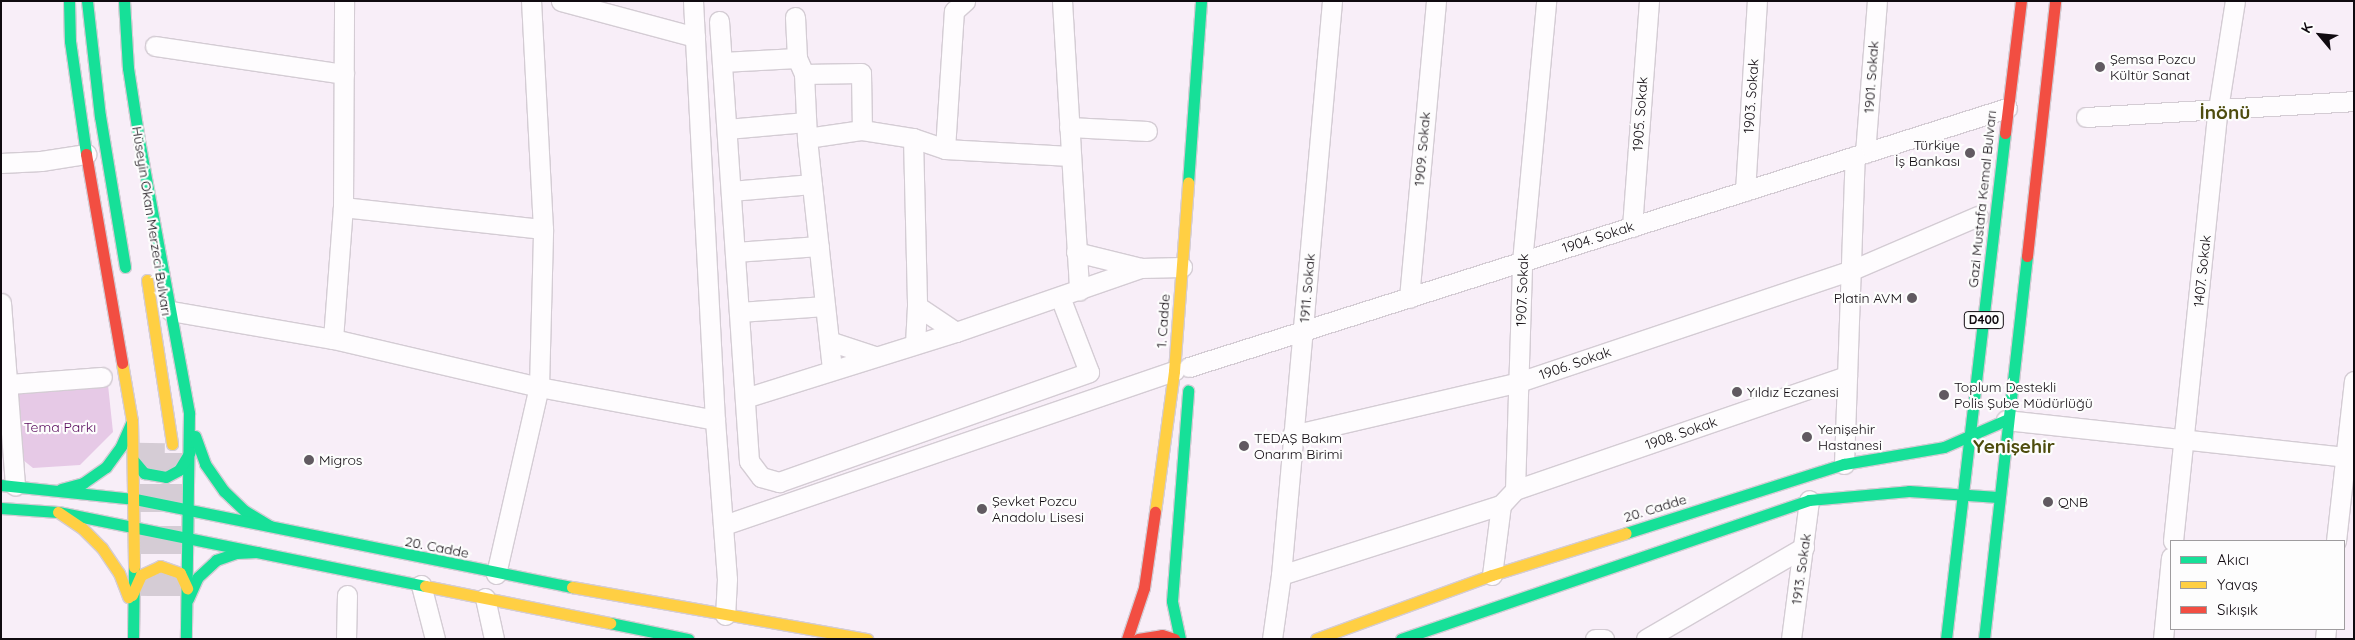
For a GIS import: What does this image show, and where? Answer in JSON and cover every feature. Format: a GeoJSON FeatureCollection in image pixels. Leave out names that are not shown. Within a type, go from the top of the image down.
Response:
{"type":"FeatureCollection","features":[{"type":"Feature","properties":{"kind":"main road"},"geometry":{"type":"LineString","coordinates":[[69,1],[70,41],[86,154],[132,421],[135,499],[132,594],[133,639]]}},
{"type":"Feature","properties":{"kind":"main road"},"geometry":{"type":"LineString","coordinates":[[88,1],[98,97],[127,280]]}},
{"type":"Feature","properties":{"kind":"main road"},"geometry":{"type":"LineString","coordinates":[[124,1],[128,68],[139,140],[172,311],[189,413],[198,448],[214,478],[234,502],[270,526]]}},
{"type":"Feature","properties":{"kind":"main road","name":"1. Cadde"},"geometry":{"type":"LineString","coordinates":[[1180,639],[1172,601],[1185,365],[1182,267],[1201,1]]}},
{"type":"Feature","properties":{"kind":"main road","name":"Gazi Mustafa Kemal Bulvarı"},"geometry":{"type":"LineString","coordinates":[[1946,639],[2021,1]]}},
{"type":"Feature","properties":{"kind":"main road","name":"D400"},"geometry":{"type":"LineString","coordinates":[[1984,639],[2006,420],[2055,1]]}},
{"type":"Feature","properties":{"kind":"main road","name":"Hüseyin Okan Merzeci Bulvarı"},"geometry":{"type":"LineString","coordinates":[[145,269],[172,444]]}},
{"type":"Feature","properties":{"kind":"main road","name":"1. Cadde"},"geometry":{"type":"LineString","coordinates":[[1127,639],[1144,588],[1185,365]]}},
{"type":"Feature","properties":{"kind":"main road"},"geometry":{"type":"LineString","coordinates":[[186,639],[190,537],[189,413]]}},
{"type":"Feature","properties":{"kind":"main road","name":"20. Cadde"},"geometry":{"type":"LineString","coordinates":[[1316,639],[1492,575],[1844,464],[1928,450],[1970,438],[2006,420]]}},
{"type":"Feature","properties":{"kind":"main road"},"geometry":{"type":"LineString","coordinates":[[56,490],[83,483],[106,467],[121,446],[132,421]]}},
{"type":"Feature","properties":{"kind":"main road"},"geometry":{"type":"LineString","coordinates":[[134,461],[144,473],[166,477],[180,470],[190,452]]}},
{"type":"Feature","properties":{"kind":"main road","name":"20. Cadde"},"geometry":{"type":"LineString","coordinates":[[8,485],[135,499],[270,526],[328,541],[496,574],[867,639]]}},
{"type":"Feature","properties":{"kind":"main road"},"geometry":{"type":"LineString","coordinates":[[1401,639],[1810,500],[1909,491],[1962,493],[1998,497]]}},
{"type":"Feature","properties":{"kind":"main road"},"geometry":{"type":"LineString","coordinates":[[1,508],[58,512],[190,537],[688,639]]}},
{"type":"Feature","properties":{"kind":"main road"},"geometry":{"type":"LineString","coordinates":[[58,512],[82,528],[111,560],[125,586],[133,615]]}},
{"type":"Feature","properties":{"kind":"main road"},"geometry":{"type":"LineString","coordinates":[[186,611],[192,587],[206,568],[226,556],[257,552]]}},
{"type":"Feature","properties":{"kind":"main road"},"geometry":{"type":"LineString","coordinates":[[132,594],[141,575],[160,566],[180,573],[187,588]]}},
{"type":"Feature","properties":{"kind":"main road"},"geometry":{"type":"LineString","coordinates":[[1138,639],[1162,635],[1174,639]]}},
{"type":"Feature","properties":{"kind":"street"},"geometry":{"type":"LineString","coordinates":[[333,339],[343,208],[344,1]]}},
{"type":"Feature","properties":{"kind":"street"},"geometry":{"type":"LineString","coordinates":[[496,574],[539,387],[543,229],[531,1]]}},
{"type":"Feature","properties":{"kind":"street"},"geometry":{"type":"LineString","coordinates":[[561,1],[695,37]]}},
{"type":"Feature","properties":{"kind":"street"},"geometry":{"type":"LineString","coordinates":[[693,1],[715,420],[727,579],[725,615]]}},
{"type":"Feature","properties":{"kind":"street"},"geometry":{"type":"LineString","coordinates":[[944,149],[954,11],[965,1]]}},
{"type":"Feature","properties":{"kind":"street"},"geometry":{"type":"LineString","coordinates":[[1062,1],[1079,292]]}},
{"type":"Feature","properties":{"kind":"street","name":"1911. Sokak"},"geometry":{"type":"LineString","coordinates":[[1272,639],[1281,575],[1332,1]]}},
{"type":"Feature","properties":{"kind":"street","name":"1909. Sokak"},"geometry":{"type":"LineString","coordinates":[[1409,298],[1436,1]]}},
{"type":"Feature","properties":{"kind":"street","name":"1907. Sokak"},"geometry":{"type":"LineString","coordinates":[[1515,490],[1522,262],[1546,1]]}},
{"type":"Feature","properties":{"kind":"street","name":"1905. Sokak"},"geometry":{"type":"LineString","coordinates":[[1632,227],[1649,1]]}},
{"type":"Feature","properties":{"kind":"street","name":"1903. Sokak"},"geometry":{"type":"LineString","coordinates":[[1745,191],[1756,1]]}},
{"type":"Feature","properties":{"kind":"street","name":"1901. Sokak"},"geometry":{"type":"LineString","coordinates":[[1844,464],[1852,270],[1860,154],[1877,1]]}},
{"type":"Feature","properties":{"kind":"street","name":"1407. Sokak"},"geometry":{"type":"LineString","coordinates":[[2173,540],[2218,109],[2235,1]]}},
{"type":"Feature","properties":{"kind":"street"},"geometry":{"type":"LineString","coordinates":[[796,17],[832,369]]}},
{"type":"Feature","properties":{"kind":"street"},"geometry":{"type":"LineString","coordinates":[[719,21],[749,461],[761,477],[779,482],[1089,372],[1060,297]]}},
{"type":"Feature","properties":{"kind":"street"},"geometry":{"type":"LineString","coordinates":[[154,46],[344,74]]}},
{"type":"Feature","properties":{"kind":"street"},"geometry":{"type":"LineString","coordinates":[[722,62],[800,66],[861,73],[862,130]]}},
{"type":"Feature","properties":{"kind":"street"},"geometry":{"type":"LineString","coordinates":[[2086,117],[2354,101]]}},
{"type":"Feature","properties":{"kind":"street","name":"1904. Sokak"},"geometry":{"type":"LineString","coordinates":[[724,525],[1185,365],[1409,298],[2008,108]]}},
{"type":"Feature","properties":{"kind":"street"},"geometry":{"type":"LineString","coordinates":[[1069,127],[1147,131]]}},
{"type":"Feature","properties":{"kind":"street"},"geometry":{"type":"LineString","coordinates":[[726,129],[862,130],[913,138],[944,149],[1070,156]]}},
{"type":"Feature","properties":{"kind":"street"},"geometry":{"type":"LineString","coordinates":[[913,138],[917,306],[915,344]]}},
{"type":"Feature","properties":{"kind":"street"},"geometry":{"type":"LineString","coordinates":[[1,163],[41,161],[86,154]]}},
{"type":"Feature","properties":{"kind":"street"},"geometry":{"type":"LineString","coordinates":[[731,191],[812,184]]}},
{"type":"Feature","properties":{"kind":"street"},"geometry":{"type":"LineString","coordinates":[[343,208],[543,229]]}},
{"type":"Feature","properties":{"kind":"street","name":"1906. Sokak"},"geometry":{"type":"LineString","coordinates":[[1292,435],[1519,382],[1852,270],[1978,216]]}},
{"type":"Feature","properties":{"kind":"street"},"geometry":{"type":"LineString","coordinates":[[735,252],[819,246]]}},
{"type":"Feature","properties":{"kind":"street"},"geometry":{"type":"LineString","coordinates":[[1076,252],[1141,268],[1182,267]]}},
{"type":"Feature","properties":{"kind":"street"},"geometry":{"type":"LineString","coordinates":[[745,398],[1079,292],[1141,268]]}},
{"type":"Feature","properties":{"kind":"street"},"geometry":{"type":"LineString","coordinates":[[1,303],[6,379],[8,485]]}},
{"type":"Feature","properties":{"kind":"street"},"geometry":{"type":"LineString","coordinates":[[739,312],[825,306]]}},
{"type":"Feature","properties":{"kind":"street"},"geometry":{"type":"LineString","coordinates":[[917,306],[956,332]]}},
{"type":"Feature","properties":{"kind":"street"},"geometry":{"type":"LineString","coordinates":[[172,311],[333,339],[539,387],[715,420]]}},
{"type":"Feature","properties":{"kind":"street"},"geometry":{"type":"LineString","coordinates":[[829,341],[875,356]]}},
{"type":"Feature","properties":{"kind":"street","name":"1908. Sokak"},"geometry":{"type":"LineString","coordinates":[[1515,490],[1847,376]]}},
{"type":"Feature","properties":{"kind":"street"},"geometry":{"type":"LineString","coordinates":[[6,379],[102,377]]}},
{"type":"Feature","properties":{"kind":"street"},"geometry":{"type":"LineString","coordinates":[[2336,540],[2349,458],[2354,382]]}},
{"type":"Feature","properties":{"kind":"street"},"geometry":{"type":"LineString","coordinates":[[2006,420],[2349,458]]}},
{"type":"Feature","properties":{"kind":"street"},"geometry":{"type":"LineString","coordinates":[[1281,575],[1501,505],[1515,490]]}},
{"type":"Feature","properties":{"kind":"street","name":"1913. Sokak"},"geometry":{"type":"LineString","coordinates":[[1791,639],[1810,500]]}},
{"type":"Feature","properties":{"kind":"street"},"geometry":{"type":"LineString","coordinates":[[1492,575],[1501,505]]}},
{"type":"Feature","properties":{"kind":"street"},"geometry":{"type":"LineString","coordinates":[[1646,639],[1662,634],[1804,547]]}},
{"type":"Feature","properties":{"kind":"street"},"geometry":{"type":"LineString","coordinates":[[2163,639],[2170,567]]}},
{"type":"Feature","properties":{"kind":"street"},"geometry":{"type":"LineString","coordinates":[[421,585],[435,639]]}},
{"type":"Feature","properties":{"kind":"street"},"geometry":{"type":"LineString","coordinates":[[346,639],[347,595]]}},
{"type":"Feature","properties":{"kind":"street"},"geometry":{"type":"LineString","coordinates":[[484,598],[494,639]]}},
{"type":"Feature","properties":{"kind":"street"},"geometry":{"type":"LineString","coordinates":[[1595,639],[1604,639]]}},
{"type":"Feature","properties":{"kind":"green space","name":"Tema Parkı"},"geometry":{"type":"Polygon","coordinates":[[[108,385],[113,432],[80,465],[33,468],[23,460],[17,392],[108,385]]]}},
{"type":"Feature","properties":{"kind":"tunnel"},"geometry":{"type":"LineString","coordinates":[[149,596],[151,443]]}},
{"type":"Feature","properties":{"kind":"tunnel"},"geometry":{"type":"LineString","coordinates":[[171,596],[172,453]]}},
{"type":"Feature","properties":{"kind":"traffic: fast"},"geometry":{"type":"LineString","coordinates":[[69,1],[70,41],[86,154]]}},
{"type":"Feature","properties":{"kind":"traffic: fast"},"geometry":{"type":"LineString","coordinates":[[87,1],[100,116],[125,267]]}},
{"type":"Feature","properties":{"kind":"traffic: fast"},"geometry":{"type":"LineString","coordinates":[[124,1],[128,68],[139,140],[189,413],[186,639]]}},
{"type":"Feature","properties":{"kind":"traffic: fast"},"geometry":{"type":"LineString","coordinates":[[1188,183],[1201,1]]}},
{"type":"Feature","properties":{"kind":"traffic: fast"},"geometry":{"type":"LineString","coordinates":[[1946,639],[2005,133]]}},
{"type":"Feature","properties":{"kind":"traffic: fast"},"geometry":{"type":"LineString","coordinates":[[1984,639],[2027,256]]}},
{"type":"Feature","properties":{"kind":"traffic: fast"},"geometry":{"type":"LineString","coordinates":[[1180,639],[1172,601],[1188,391]]}},
{"type":"Feature","properties":{"kind":"traffic: fast"},"geometry":{"type":"LineString","coordinates":[[1626,533],[1844,464],[1944,447],[2006,420]]}},
{"type":"Feature","properties":{"kind":"traffic: fast"},"geometry":{"type":"LineString","coordinates":[[61,489],[83,483],[106,467],[121,446],[132,421]]}},
{"type":"Feature","properties":{"kind":"traffic: fast"},"geometry":{"type":"LineString","coordinates":[[195,436],[205,464],[224,491],[245,511],[270,526]]}},
{"type":"Feature","properties":{"kind":"traffic: fast"},"geometry":{"type":"LineString","coordinates":[[134,461],[144,473],[166,477],[179,470],[190,452]]}},
{"type":"Feature","properties":{"kind":"traffic: fast"},"geometry":{"type":"LineString","coordinates":[[1,485],[135,499],[572,587]]}},
{"type":"Feature","properties":{"kind":"traffic: fast"},"geometry":{"type":"LineString","coordinates":[[1401,639],[1809,500],[1909,491],[1998,497]]}},
{"type":"Feature","properties":{"kind":"traffic: fast"},"geometry":{"type":"LineString","coordinates":[[1,508],[58,512],[425,586]]}},
{"type":"Feature","properties":{"kind":"traffic: fast"},"geometry":{"type":"LineString","coordinates":[[188,599],[198,577],[216,560],[236,553],[257,552]]}},
{"type":"Feature","properties":{"kind":"traffic: fast"},"geometry":{"type":"LineString","coordinates":[[133,639],[134,567]]}},
{"type":"Feature","properties":{"kind":"traffic: fast"},"geometry":{"type":"LineString","coordinates":[[610,623],[688,639]]}},
{"type":"Feature","properties":{"kind":"traffic: slow"},"geometry":{"type":"LineString","coordinates":[[1155,512],[1174,371],[1188,183]]}},
{"type":"Feature","properties":{"kind":"traffic: slow"},"geometry":{"type":"LineString","coordinates":[[147,280],[172,444]]}},
{"type":"Feature","properties":{"kind":"traffic: slow"},"geometry":{"type":"LineString","coordinates":[[122,363],[132,421],[134,567]]}},
{"type":"Feature","properties":{"kind":"traffic: slow"},"geometry":{"type":"LineString","coordinates":[[58,512],[82,528],[102,548],[119,573],[128,597]]}},
{"type":"Feature","properties":{"kind":"traffic: slow"},"geometry":{"type":"LineString","coordinates":[[1316,639],[1492,575],[1626,533]]}},
{"type":"Feature","properties":{"kind":"traffic: slow"},"geometry":{"type":"LineString","coordinates":[[132,595],[141,575],[160,566],[180,573],[187,588]]}},
{"type":"Feature","properties":{"kind":"traffic: slow"},"geometry":{"type":"LineString","coordinates":[[425,586],[610,623]]}},
{"type":"Feature","properties":{"kind":"traffic: slow"},"geometry":{"type":"LineString","coordinates":[[572,587],[867,639]]}},
{"type":"Feature","properties":{"kind":"traffic: jam"},"geometry":{"type":"LineString","coordinates":[[2005,133],[2021,1]]}},
{"type":"Feature","properties":{"kind":"traffic: jam"},"geometry":{"type":"LineString","coordinates":[[2027,256],[2055,1]]}},
{"type":"Feature","properties":{"kind":"traffic: jam"},"geometry":{"type":"LineString","coordinates":[[86,154],[122,363]]}},
{"type":"Feature","properties":{"kind":"traffic: jam"},"geometry":{"type":"LineString","coordinates":[[1127,639],[1144,588],[1155,512]]}},
{"type":"Feature","properties":{"kind":"traffic: jam"},"geometry":{"type":"LineString","coordinates":[[1138,639],[1162,635],[1174,639]]}},
{"type":"Feature","properties":{"kind":"place","name":"Şemsa Pozcu Kültür Sanat"},"geometry":{"type":"Point","coordinates":[2100,67]}},
{"type":"Feature","properties":{"kind":"place","name":"Türkiye İş Bankası"},"geometry":{"type":"Point","coordinates":[1970,153]}},
{"type":"Feature","properties":{"kind":"place","name":"Platin AVM"},"geometry":{"type":"Point","coordinates":[1912,298]}},
{"type":"Feature","properties":{"kind":"place","name":"Yıldız Eczanesi"},"geometry":{"type":"Point","coordinates":[1737,392]}},
{"type":"Feature","properties":{"kind":"place","name":"Toplum Destekli Polis Şube Müdürlüğü"},"geometry":{"type":"Point","coordinates":[1944,395]}},
{"type":"Feature","properties":{"kind":"place","name":"Yenişehir Hastanesi"},"geometry":{"type":"Point","coordinates":[1807,437]}},
{"type":"Feature","properties":{"kind":"place","name":"TEDAŞ Bakım Onarım Birimi"},"geometry":{"type":"Point","coordinates":[1244,446]}},
{"type":"Feature","properties":{"kind":"place","name":"Migros"},"geometry":{"type":"Point","coordinates":[309,460]}},
{"type":"Feature","properties":{"kind":"place","name":"QNB"},"geometry":{"type":"Point","coordinates":[2048,502]}},
{"type":"Feature","properties":{"kind":"place","name":"Şevket Pozcu Anadolu Lisesi"},"geometry":{"type":"Point","coordinates":[982,509]}},
{"type":"Feature","properties":{"kind":"district","name":"İnönü"},"geometry":{"type":"Point","coordinates":[2225,113]}},
{"type":"Feature","properties":{"kind":"district","name":"Yenişehir"},"geometry":{"type":"Point","coordinates":[2014,447]}}]}
